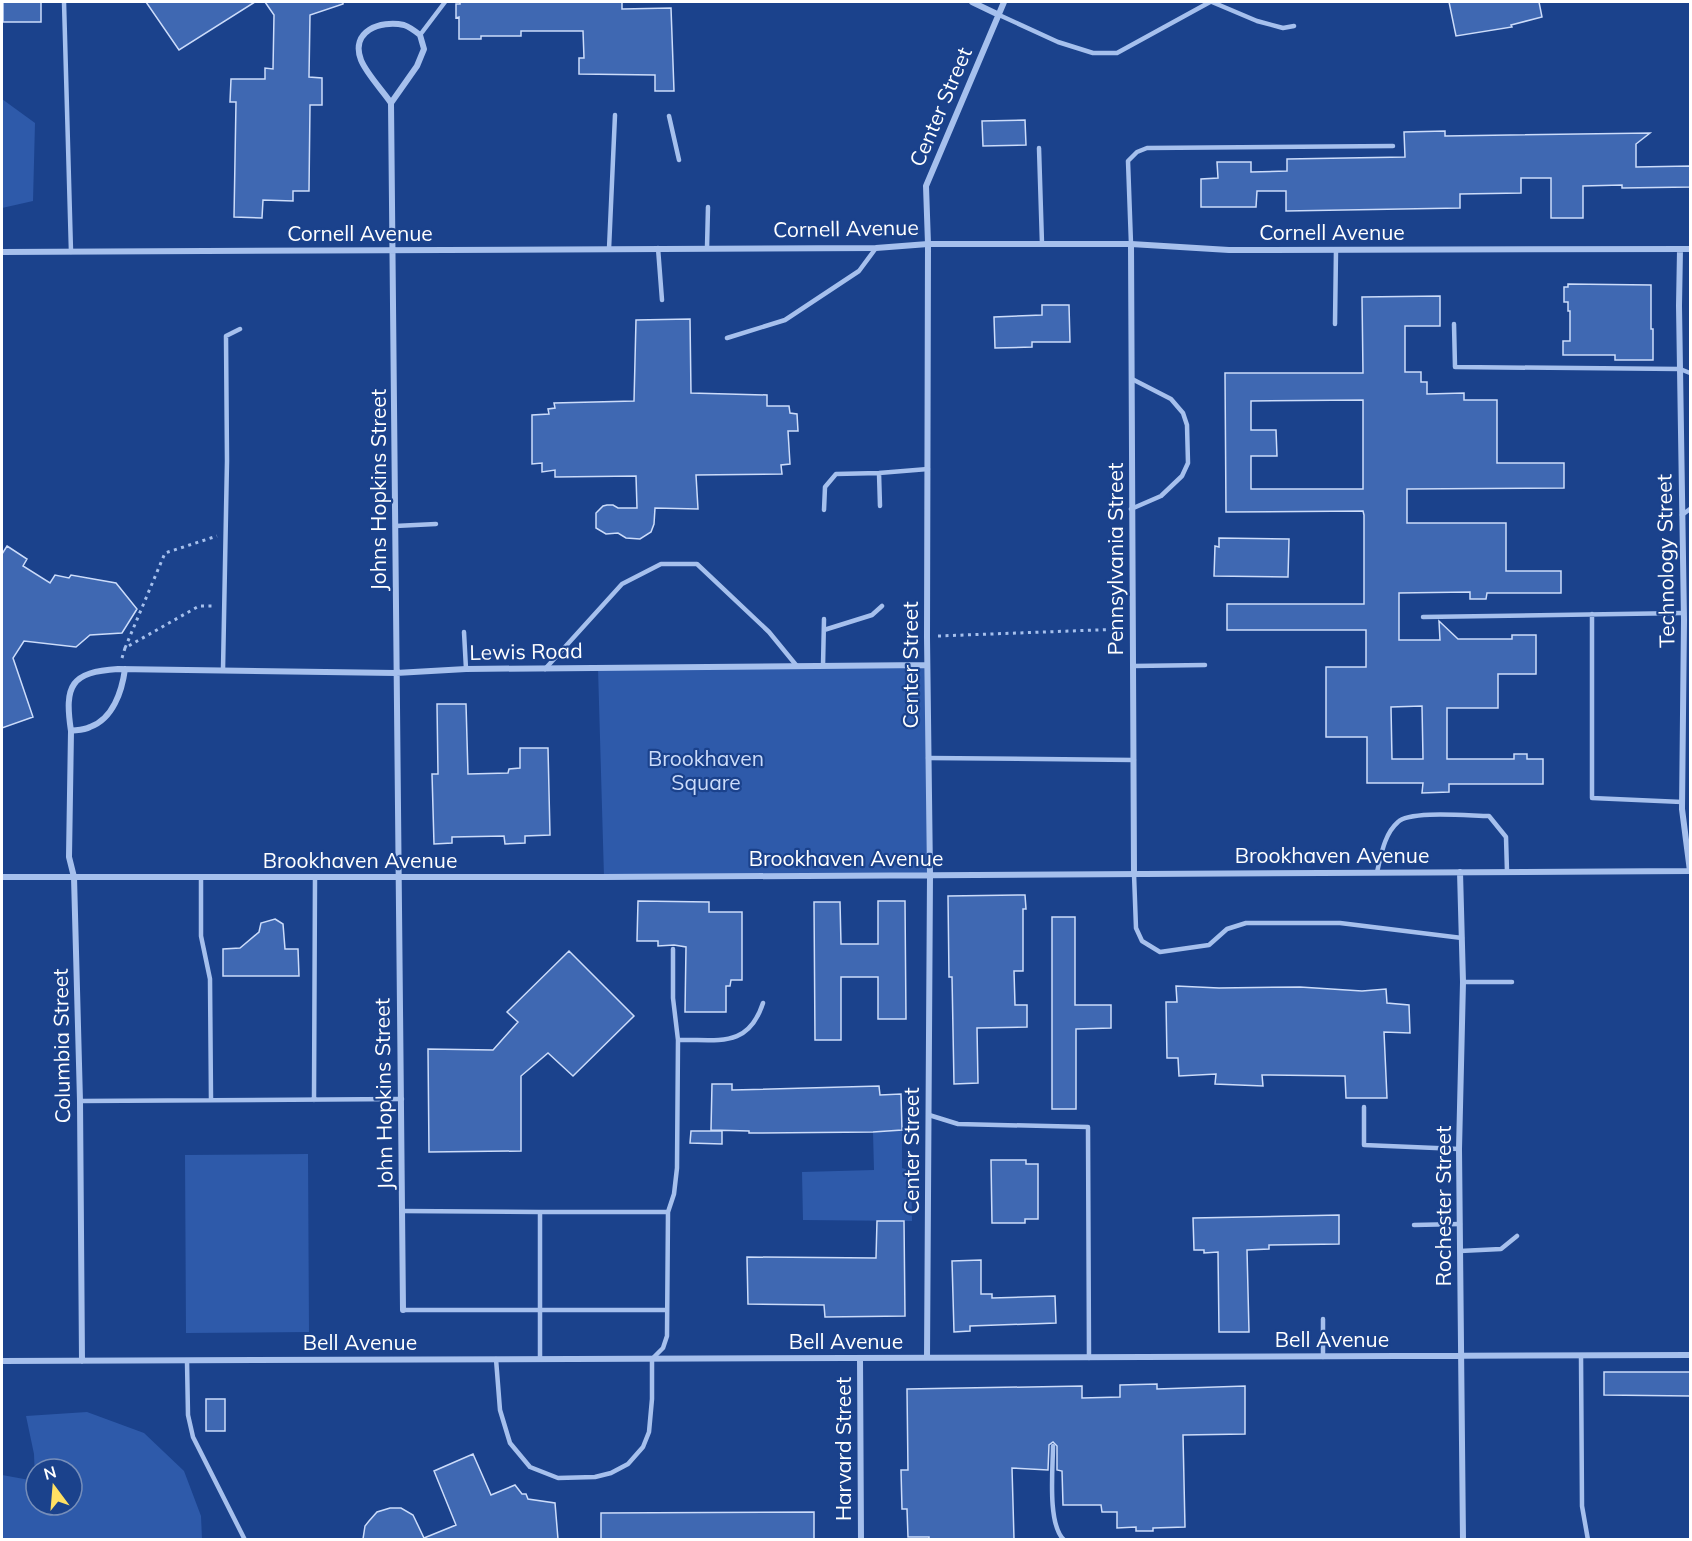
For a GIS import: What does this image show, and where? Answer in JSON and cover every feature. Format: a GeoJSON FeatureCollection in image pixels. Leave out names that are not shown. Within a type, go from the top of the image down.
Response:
{"type":"FeatureCollection","features":[{"type":"Feature","properties":{"kind":"street"},"geometry":{"type":"LineString","coordinates":[[972,2],[997,14]]}},
{"type":"Feature","properties":{"kind":"street","name":"Center Street"},"geometry":{"type":"LineString","coordinates":[[927,1358],[930,875],[926,186],[1004,2]]}},
{"type":"Feature","properties":{"kind":"street"},"geometry":{"type":"LineString","coordinates":[[377,25],[406,26],[420,35],[424,49],[417,66],[391,103],[361,62],[358,47],[363,34],[377,25]]}},
{"type":"Feature","properties":{"kind":"street","name":"Johns Hopkins Street"},"geometry":{"type":"LineString","coordinates":[[391,103],[399,877]]}},
{"type":"Feature","properties":{"kind":"street","name":"Cornell Avenue"},"geometry":{"type":"LineString","coordinates":[[2,252],[876,248],[928,244],[1131,244],[1229,250],[1690,249]]}},
{"type":"Feature","properties":{"kind":"street","name":"Pennsylvania Street"},"geometry":{"type":"LineString","coordinates":[[1131,244],[1134,874]]}},
{"type":"Feature","properties":{"kind":"street","name":"Technology Street"},"geometry":{"type":"LineString","coordinates":[[1680,250],[1684,613],[1682,802],[1690,871]]}},
{"type":"Feature","properties":{"kind":"street","name":"Lewis Road"},"geometry":{"type":"LineString","coordinates":[[77,679],[94,671],[121,669],[396,673],[466,669],[927,665]]}},
{"type":"Feature","properties":{"kind":"street"},"geometry":{"type":"LineString","coordinates":[[71,731],[91,727],[108,715],[122,688],[121,669]]}},
{"type":"Feature","properties":{"kind":"street","name":"Columbia Street"},"geometry":{"type":"LineString","coordinates":[[77,679],[70,692],[68,712],[71,731],[69,857],[74,877],[80,1101],[82,1360]]}},
{"type":"Feature","properties":{"kind":"street","name":"Brookhaven Avenue"},"geometry":{"type":"LineString","coordinates":[[2,877],[315,878],[1690,871]]}},
{"type":"Feature","properties":{"kind":"street","name":"Rochester Street"},"geometry":{"type":"LineString","coordinates":[[1460,872],[1463,982],[1459,1149],[1463,1539]]}},
{"type":"Feature","properties":{"kind":"street","name":"John Hopkins Street"},"geometry":{"type":"LineString","coordinates":[[399,877],[403,1310]]}},
{"type":"Feature","properties":{"kind":"street","name":"Bell Avenue"},"geometry":{"type":"LineString","coordinates":[[2,1361],[1690,1355]]}},
{"type":"Feature","properties":{"kind":"street","name":"Harvard Street"},"geometry":{"type":"LineString","coordinates":[[860,1359],[861,1539]]}},
{"type":"Feature","properties":{"kind":"lane"},"geometry":{"type":"LineString","coordinates":[[64,2],[70,252]]}},
{"type":"Feature","properties":{"kind":"lane"},"geometry":{"type":"LineString","coordinates":[[420,35],[445,2]]}},
{"type":"Feature","properties":{"kind":"lane"},"geometry":{"type":"LineString","coordinates":[[997,14],[1058,42],[1093,53],[1117,53],[1211,2],[1257,21],[1283,28],[1294,26]]}},
{"type":"Feature","properties":{"kind":"lane"},"geometry":{"type":"LineString","coordinates":[[609,249],[615,115]]}},
{"type":"Feature","properties":{"kind":"lane"},"geometry":{"type":"LineString","coordinates":[[669,116],[680,160]]}},
{"type":"Feature","properties":{"kind":"lane"},"geometry":{"type":"LineString","coordinates":[[1131,244],[1128,161],[1137,152],[1147,148],[1393,146]]}},
{"type":"Feature","properties":{"kind":"lane"},"geometry":{"type":"LineString","coordinates":[[1039,148],[1042,244]]}},
{"type":"Feature","properties":{"kind":"lane"},"geometry":{"type":"LineString","coordinates":[[707,248],[708,207]]}},
{"type":"Feature","properties":{"kind":"lane"},"geometry":{"type":"LineString","coordinates":[[727,338],[785,320],[858,271],[876,248]]}},
{"type":"Feature","properties":{"kind":"lane"},"geometry":{"type":"LineString","coordinates":[[658,249],[662,300]]}},
{"type":"Feature","properties":{"kind":"lane"},"geometry":{"type":"LineString","coordinates":[[1335,324],[1336,250]]}},
{"type":"Feature","properties":{"kind":"lane"},"geometry":{"type":"LineString","coordinates":[[1454,324],[1455,367],[1680,369],[1690,373]]}},
{"type":"Feature","properties":{"kind":"lane"},"geometry":{"type":"LineString","coordinates":[[223,670],[226,336],[240,329]]}},
{"type":"Feature","properties":{"kind":"lane"},"geometry":{"type":"LineString","coordinates":[[1131,509],[1161,496],[1182,476],[1188,463],[1187,425],[1183,413],[1171,399],[1132,379]]}},
{"type":"Feature","properties":{"kind":"lane"},"geometry":{"type":"LineString","coordinates":[[824,510],[825,487],[836,474],[928,469]]}},
{"type":"Feature","properties":{"kind":"lane"},"geometry":{"type":"LineString","coordinates":[[879,473],[880,506]]}},
{"type":"Feature","properties":{"kind":"lane"},"geometry":{"type":"LineString","coordinates":[[1682,515],[1690,508]]}},
{"type":"Feature","properties":{"kind":"lane"},"geometry":{"type":"LineString","coordinates":[[395,526],[436,524]]}},
{"type":"Feature","properties":{"kind":"lane"},"geometry":{"type":"LineString","coordinates":[[545,669],[622,584],[661,564],[697,564],[769,632],[796,665]]}},
{"type":"Feature","properties":{"kind":"lane"},"geometry":{"type":"LineString","coordinates":[[824,630],[872,615],[882,606]]}},
{"type":"Feature","properties":{"kind":"lane"},"geometry":{"type":"LineString","coordinates":[[1423,617],[1684,613]]}},
{"type":"Feature","properties":{"kind":"lane"},"geometry":{"type":"LineString","coordinates":[[1592,614],[1592,798],[1682,802]]}},
{"type":"Feature","properties":{"kind":"lane"},"geometry":{"type":"LineString","coordinates":[[823,666],[824,619]]}},
{"type":"Feature","properties":{"kind":"lane"},"geometry":{"type":"LineString","coordinates":[[464,632],[466,669]]}},
{"type":"Feature","properties":{"kind":"lane"},"geometry":{"type":"LineString","coordinates":[[1133,666],[1206,665]]}},
{"type":"Feature","properties":{"kind":"lane"},"geometry":{"type":"LineString","coordinates":[[928,758],[1134,760]]}},
{"type":"Feature","properties":{"kind":"lane"},"geometry":{"type":"LineString","coordinates":[[1377,872],[1384,843],[1398,822],[1411,815],[1489,816],[1506,837],[1507,872]]}},
{"type":"Feature","properties":{"kind":"lane"},"geometry":{"type":"LineString","coordinates":[[1134,874],[1136,928],[1142,941],[1160,952],[1209,945],[1227,929],[1246,923],[1340,923],[1462,938]]}},
{"type":"Feature","properties":{"kind":"lane"},"geometry":{"type":"LineString","coordinates":[[201,878],[201,936],[210,979],[211,1100]]}},
{"type":"Feature","properties":{"kind":"lane"},"geometry":{"type":"LineString","coordinates":[[314,1100],[315,878]]}},
{"type":"Feature","properties":{"kind":"lane"},"geometry":{"type":"LineString","coordinates":[[496,1359],[500,1410],[510,1443],[530,1467],[558,1478],[595,1477],[612,1473],[628,1464],[643,1447],[649,1432],[652,1359],[663,1348],[667,1336],[668,1212],[674,1194],[677,1168],[678,1040],[673,949]]}},
{"type":"Feature","properties":{"kind":"lane"},"geometry":{"type":"LineString","coordinates":[[1463,982],[1512,982]]}},
{"type":"Feature","properties":{"kind":"lane"},"geometry":{"type":"LineString","coordinates":[[678,1040],[729,1039],[746,1033],[758,1020],[764,1004]]}},
{"type":"Feature","properties":{"kind":"lane"},"geometry":{"type":"LineString","coordinates":[[80,1101],[402,1099]]}},
{"type":"Feature","properties":{"kind":"lane"},"geometry":{"type":"LineString","coordinates":[[1364,1107],[1364,1145],[1459,1149]]}},
{"type":"Feature","properties":{"kind":"lane"},"geometry":{"type":"LineString","coordinates":[[929,1115],[958,1124],[1088,1127],[1089,1358]]}},
{"type":"Feature","properties":{"kind":"lane"},"geometry":{"type":"LineString","coordinates":[[402,1211],[668,1212]]}},
{"type":"Feature","properties":{"kind":"lane"},"geometry":{"type":"LineString","coordinates":[[540,1212],[540,1359]]}},
{"type":"Feature","properties":{"kind":"lane"},"geometry":{"type":"LineString","coordinates":[[1414,1225],[1460,1224]]}},
{"type":"Feature","properties":{"kind":"lane"},"geometry":{"type":"LineString","coordinates":[[1460,1251],[1501,1249],[1517,1236]]}},
{"type":"Feature","properties":{"kind":"lane"},"geometry":{"type":"LineString","coordinates":[[403,1310],[666,1310]]}},
{"type":"Feature","properties":{"kind":"lane"},"geometry":{"type":"LineString","coordinates":[[1323,1319],[1323,1357]]}},
{"type":"Feature","properties":{"kind":"lane"},"geometry":{"type":"LineString","coordinates":[[1581,1356],[1582,1506],[1588,1539]]}},
{"type":"Feature","properties":{"kind":"lane"},"geometry":{"type":"LineString","coordinates":[[187,1361],[188,1415],[193,1437],[245,1539]]}},
{"type":"Feature","properties":{"kind":"lane"},"geometry":{"type":"LineString","coordinates":[[1053,1446],[1053,1512],[1059,1535],[1064,1539]]}},
{"type":"Feature","properties":{"kind":"path"},"geometry":{"type":"LineString","coordinates":[[121,669],[125,648],[165,553],[226,533]]}},
{"type":"Feature","properties":{"kind":"path"},"geometry":{"type":"LineString","coordinates":[[125,648],[199,606],[225,606]]}},
{"type":"Feature","properties":{"kind":"path"},"geometry":{"type":"LineString","coordinates":[[927,637],[1132,629]]}},
{"type":"Feature","properties":{"kind":"green space"},"geometry":{"type":"Polygon","coordinates":[[[2,99],[35,123],[33,201],[2,208],[2,99]]]}},
{"type":"Feature","properties":{"kind":"green space","name":"Brookhaven Square"},"geometry":{"type":"Polygon","coordinates":[[[927,665],[930,875],[604,877],[598,668],[927,665]]]}},
{"type":"Feature","properties":{"kind":"green space"},"geometry":{"type":"Polygon","coordinates":[[[902,1130],[902,1168],[911,1171],[912,1221],[803,1220],[802,1172],[874,1170],[873,1132],[902,1130]]]}},
{"type":"Feature","properties":{"kind":"green space"},"geometry":{"type":"Polygon","coordinates":[[[308,1154],[309,1332],[186,1333],[185,1155],[308,1154]]]}},
{"type":"Feature","properties":{"kind":"green space"},"geometry":{"type":"Polygon","coordinates":[[[87,1412],[144,1433],[184,1471],[201,1516],[202,1539],[2,1539],[2,1475],[24,1479],[24,1517],[84,1517],[84,1457],[34,1457],[26,1416],[87,1412]]]}},
{"type":"Feature","properties":{"kind":"building"},"geometry":{"type":"Polygon","coordinates":[[[3,2],[41,2],[41,22],[3,22],[3,2]]]}},
{"type":"Feature","properties":{"kind":"building"},"geometry":{"type":"Polygon","coordinates":[[[146,2],[255,2],[179,50],[146,2]]]}},
{"type":"Feature","properties":{"kind":"building"},"geometry":{"type":"Polygon","coordinates":[[[265,2],[343,2],[343,4],[310,15],[309,77],[322,78],[322,105],[310,105],[309,191],[293,191],[293,201],[263,200],[262,218],[234,217],[236,102],[230,102],[231,79],[265,79],[265,68],[273,69],[274,15],[265,2]]]}},
{"type":"Feature","properties":{"kind":"building"},"geometry":{"type":"Polygon","coordinates":[[[460,2],[622,2],[622,9],[671,8],[674,91],[655,91],[655,75],[579,74],[579,58],[584,58],[583,31],[521,31],[521,36],[481,36],[481,39],[459,39],[459,17],[456,18],[456,4],[460,2]]]}},
{"type":"Feature","properties":{"kind":"building"},"geometry":{"type":"Polygon","coordinates":[[[1449,2],[1539,2],[1542,17],[1511,25],[1512,27],[1456,36],[1449,2]]]}},
{"type":"Feature","properties":{"kind":"building"},"geometry":{"type":"Polygon","coordinates":[[[1025,120],[1026,145],[983,146],[982,121],[1025,120]]]}},
{"type":"Feature","properties":{"kind":"building"},"geometry":{"type":"Polygon","coordinates":[[[1445,131],[1445,136],[1650,133],[1636,144],[1636,167],[1690,166],[1690,187],[1583,186],[1583,218],[1551,218],[1551,178],[1521,178],[1521,193],[1460,194],[1460,208],[1286,211],[1286,191],[1257,191],[1256,207],[1201,207],[1201,179],[1218,178],[1217,162],[1251,162],[1251,172],[1287,171],[1287,159],[1405,157],[1404,132],[1445,131]]]}},
{"type":"Feature","properties":{"kind":"building"},"geometry":{"type":"Polygon","coordinates":[[[1568,284],[1651,285],[1653,360],[1615,360],[1615,355],[1563,355],[1563,341],[1570,341],[1570,311],[1568,311],[1568,302],[1564,302],[1564,287],[1568,287],[1568,284]]]}},
{"type":"Feature","properties":{"kind":"building"},"geometry":{"type":"Polygon","coordinates":[[[1440,296],[1440,326],[1405,326],[1405,372],[1421,372],[1421,382],[1427,382],[1427,394],[1464,393],[1464,400],[1497,400],[1497,463],[1564,463],[1564,488],[1407,489],[1407,523],[1506,523],[1506,571],[1561,571],[1561,593],[1487,593],[1486,599],[1470,599],[1470,592],[1399,593],[1399,640],[1440,640],[1439,621],[1458,639],[1512,639],[1512,635],[1536,635],[1536,674],[1498,674],[1498,708],[1447,708],[1447,759],[1514,759],[1514,754],[1527,754],[1527,759],[1543,759],[1543,784],[1449,784],[1449,792],[1422,793],[1423,783],[1367,783],[1367,737],[1326,737],[1326,667],[1366,667],[1366,630],[1227,630],[1227,604],[1364,604],[1363,511],[1226,512],[1225,373],[1363,373],[1362,297],[1440,296]],[[1363,400],[1251,401],[1251,430],[1276,430],[1277,456],[1251,456],[1251,489],[1363,489],[1363,400]],[[1422,706],[1391,707],[1392,759],[1423,759],[1422,706]]]}},
{"type":"Feature","properties":{"kind":"building"},"geometry":{"type":"Polygon","coordinates":[[[1042,305],[1069,305],[1070,342],[1032,342],[1032,347],[995,348],[994,317],[1042,315],[1042,305]]]}},
{"type":"Feature","properties":{"kind":"building"},"geometry":{"type":"Polygon","coordinates":[[[690,319],[691,393],[767,395],[767,406],[789,406],[790,413],[797,414],[798,431],[788,431],[790,464],[781,465],[782,474],[696,475],[698,509],[655,508],[651,532],[640,539],[626,538],[618,533],[606,534],[596,528],[596,513],[607,505],[618,508],[637,508],[636,476],[555,477],[555,470],[542,472],[542,463],[532,464],[532,415],[549,414],[548,409],[555,408],[554,403],[634,401],[636,320],[690,319]]]}},
{"type":"Feature","properties":{"kind":"building"},"geometry":{"type":"Polygon","coordinates":[[[1219,538],[1289,539],[1288,577],[1214,576],[1215,546],[1219,547],[1219,538]]]}},
{"type":"Feature","properties":{"kind":"building"},"geometry":{"type":"Polygon","coordinates":[[[7,546],[27,559],[23,566],[50,583],[55,575],[69,578],[71,575],[116,583],[137,609],[122,633],[90,635],[76,647],[24,641],[13,658],[33,717],[2,728],[2,554],[7,546]]]}},
{"type":"Feature","properties":{"kind":"building"},"geometry":{"type":"Polygon","coordinates":[[[437,704],[466,704],[468,774],[508,773],[509,769],[520,768],[520,748],[548,748],[550,835],[525,836],[525,843],[505,844],[504,836],[452,837],[452,843],[434,844],[432,774],[438,774],[437,704]]]}},
{"type":"Feature","properties":{"kind":"building"},"geometry":{"type":"Polygon","coordinates":[[[1025,895],[1023,971],[1014,971],[1015,1005],[1027,1005],[1027,1027],[977,1028],[978,1083],[954,1084],[948,896],[1025,895]]]}},
{"type":"Feature","properties":{"kind":"building"},"geometry":{"type":"Polygon","coordinates":[[[638,901],[709,902],[709,912],[742,912],[742,980],[731,980],[730,986],[726,986],[726,1012],[685,1012],[686,947],[658,946],[658,941],[637,941],[638,901]]]}},
{"type":"Feature","properties":{"kind":"building"},"geometry":{"type":"Polygon","coordinates":[[[878,901],[905,901],[906,1019],[878,1019],[878,977],[841,977],[841,1040],[815,1040],[814,902],[840,902],[841,944],[878,944],[878,901]]]}},
{"type":"Feature","properties":{"kind":"building"},"geometry":{"type":"Polygon","coordinates":[[[1052,917],[1075,917],[1075,1005],[1111,1005],[1111,1028],[1076,1029],[1076,1109],[1052,1109],[1052,917]]]}},
{"type":"Feature","properties":{"kind":"building"},"geometry":{"type":"Polygon","coordinates":[[[275,919],[283,924],[285,949],[298,949],[299,976],[223,976],[223,949],[240,948],[259,932],[261,923],[275,919]]]}},
{"type":"Feature","properties":{"kind":"building"},"geometry":{"type":"Polygon","coordinates":[[[569,951],[634,1016],[573,1076],[548,1053],[521,1076],[521,1151],[429,1152],[428,1049],[493,1050],[518,1022],[507,1012],[569,951]]]}},
{"type":"Feature","properties":{"kind":"building"},"geometry":{"type":"Polygon","coordinates":[[[1176,986],[1300,987],[1362,991],[1386,989],[1387,1003],[1409,1005],[1410,1033],[1384,1032],[1387,1098],[1346,1098],[1345,1076],[1262,1075],[1263,1086],[1215,1084],[1216,1074],[1179,1076],[1178,1058],[1167,1058],[1166,1002],[1177,1002],[1176,986]]]}},
{"type":"Feature","properties":{"kind":"building"},"geometry":{"type":"Polygon","coordinates":[[[712,1084],[732,1084],[732,1090],[879,1086],[880,1095],[901,1094],[902,1130],[749,1133],[749,1131],[711,1130],[712,1084]]]}},
{"type":"Feature","properties":{"kind":"building"},"geometry":{"type":"Polygon","coordinates":[[[691,1131],[722,1131],[722,1144],[690,1143],[691,1131]]]}},
{"type":"Feature","properties":{"kind":"building"},"geometry":{"type":"Polygon","coordinates":[[[991,1160],[1026,1160],[1026,1164],[1038,1164],[1038,1219],[1025,1219],[1025,1223],[992,1223],[991,1160]]]}},
{"type":"Feature","properties":{"kind":"building"},"geometry":{"type":"Polygon","coordinates":[[[1339,1215],[1339,1244],[1269,1245],[1269,1249],[1247,1250],[1249,1332],[1219,1332],[1218,1252],[1204,1253],[1204,1250],[1194,1250],[1193,1218],[1339,1215]]]}},
{"type":"Feature","properties":{"kind":"building"},"geometry":{"type":"Polygon","coordinates":[[[877,1221],[904,1221],[905,1316],[825,1317],[824,1305],[748,1304],[747,1257],[876,1258],[877,1221]]]}},
{"type":"Feature","properties":{"kind":"building"},"geometry":{"type":"Polygon","coordinates":[[[981,1260],[981,1294],[992,1294],[992,1298],[1055,1296],[1056,1323],[970,1326],[970,1331],[954,1332],[952,1261],[981,1260]]]}},
{"type":"Feature","properties":{"kind":"building"},"geometry":{"type":"Polygon","coordinates":[[[1604,1372],[1690,1372],[1690,1396],[1604,1395],[1604,1372]]]}},
{"type":"Feature","properties":{"kind":"building"},"geometry":{"type":"Polygon","coordinates":[[[1157,1384],[1157,1389],[1245,1386],[1245,1434],[1183,1435],[1185,1527],[1153,1528],[1153,1531],[1136,1531],[1136,1527],[1117,1528],[1117,1512],[1102,1512],[1101,1505],[1063,1505],[1062,1471],[1057,1470],[1057,1446],[1053,1442],[1049,1445],[1048,1470],[1012,1468],[1014,1539],[908,1537],[907,1509],[902,1509],[901,1470],[908,1470],[907,1389],[1082,1386],[1082,1398],[1120,1397],[1120,1385],[1157,1384]]]}},
{"type":"Feature","properties":{"kind":"building"},"geometry":{"type":"Polygon","coordinates":[[[206,1399],[225,1399],[225,1431],[206,1431],[206,1399]]]}},
{"type":"Feature","properties":{"kind":"building"},"geometry":{"type":"Polygon","coordinates":[[[473,1454],[491,1495],[515,1485],[522,1494],[526,1494],[528,1499],[555,1503],[558,1539],[363,1539],[365,1526],[369,1521],[377,1512],[390,1508],[401,1508],[413,1515],[424,1538],[456,1525],[434,1471],[473,1454]]]}},
{"type":"Feature","properties":{"kind":"building"},"geometry":{"type":"Polygon","coordinates":[[[814,1512],[814,1539],[601,1539],[601,1513],[814,1512]]]}}]}
